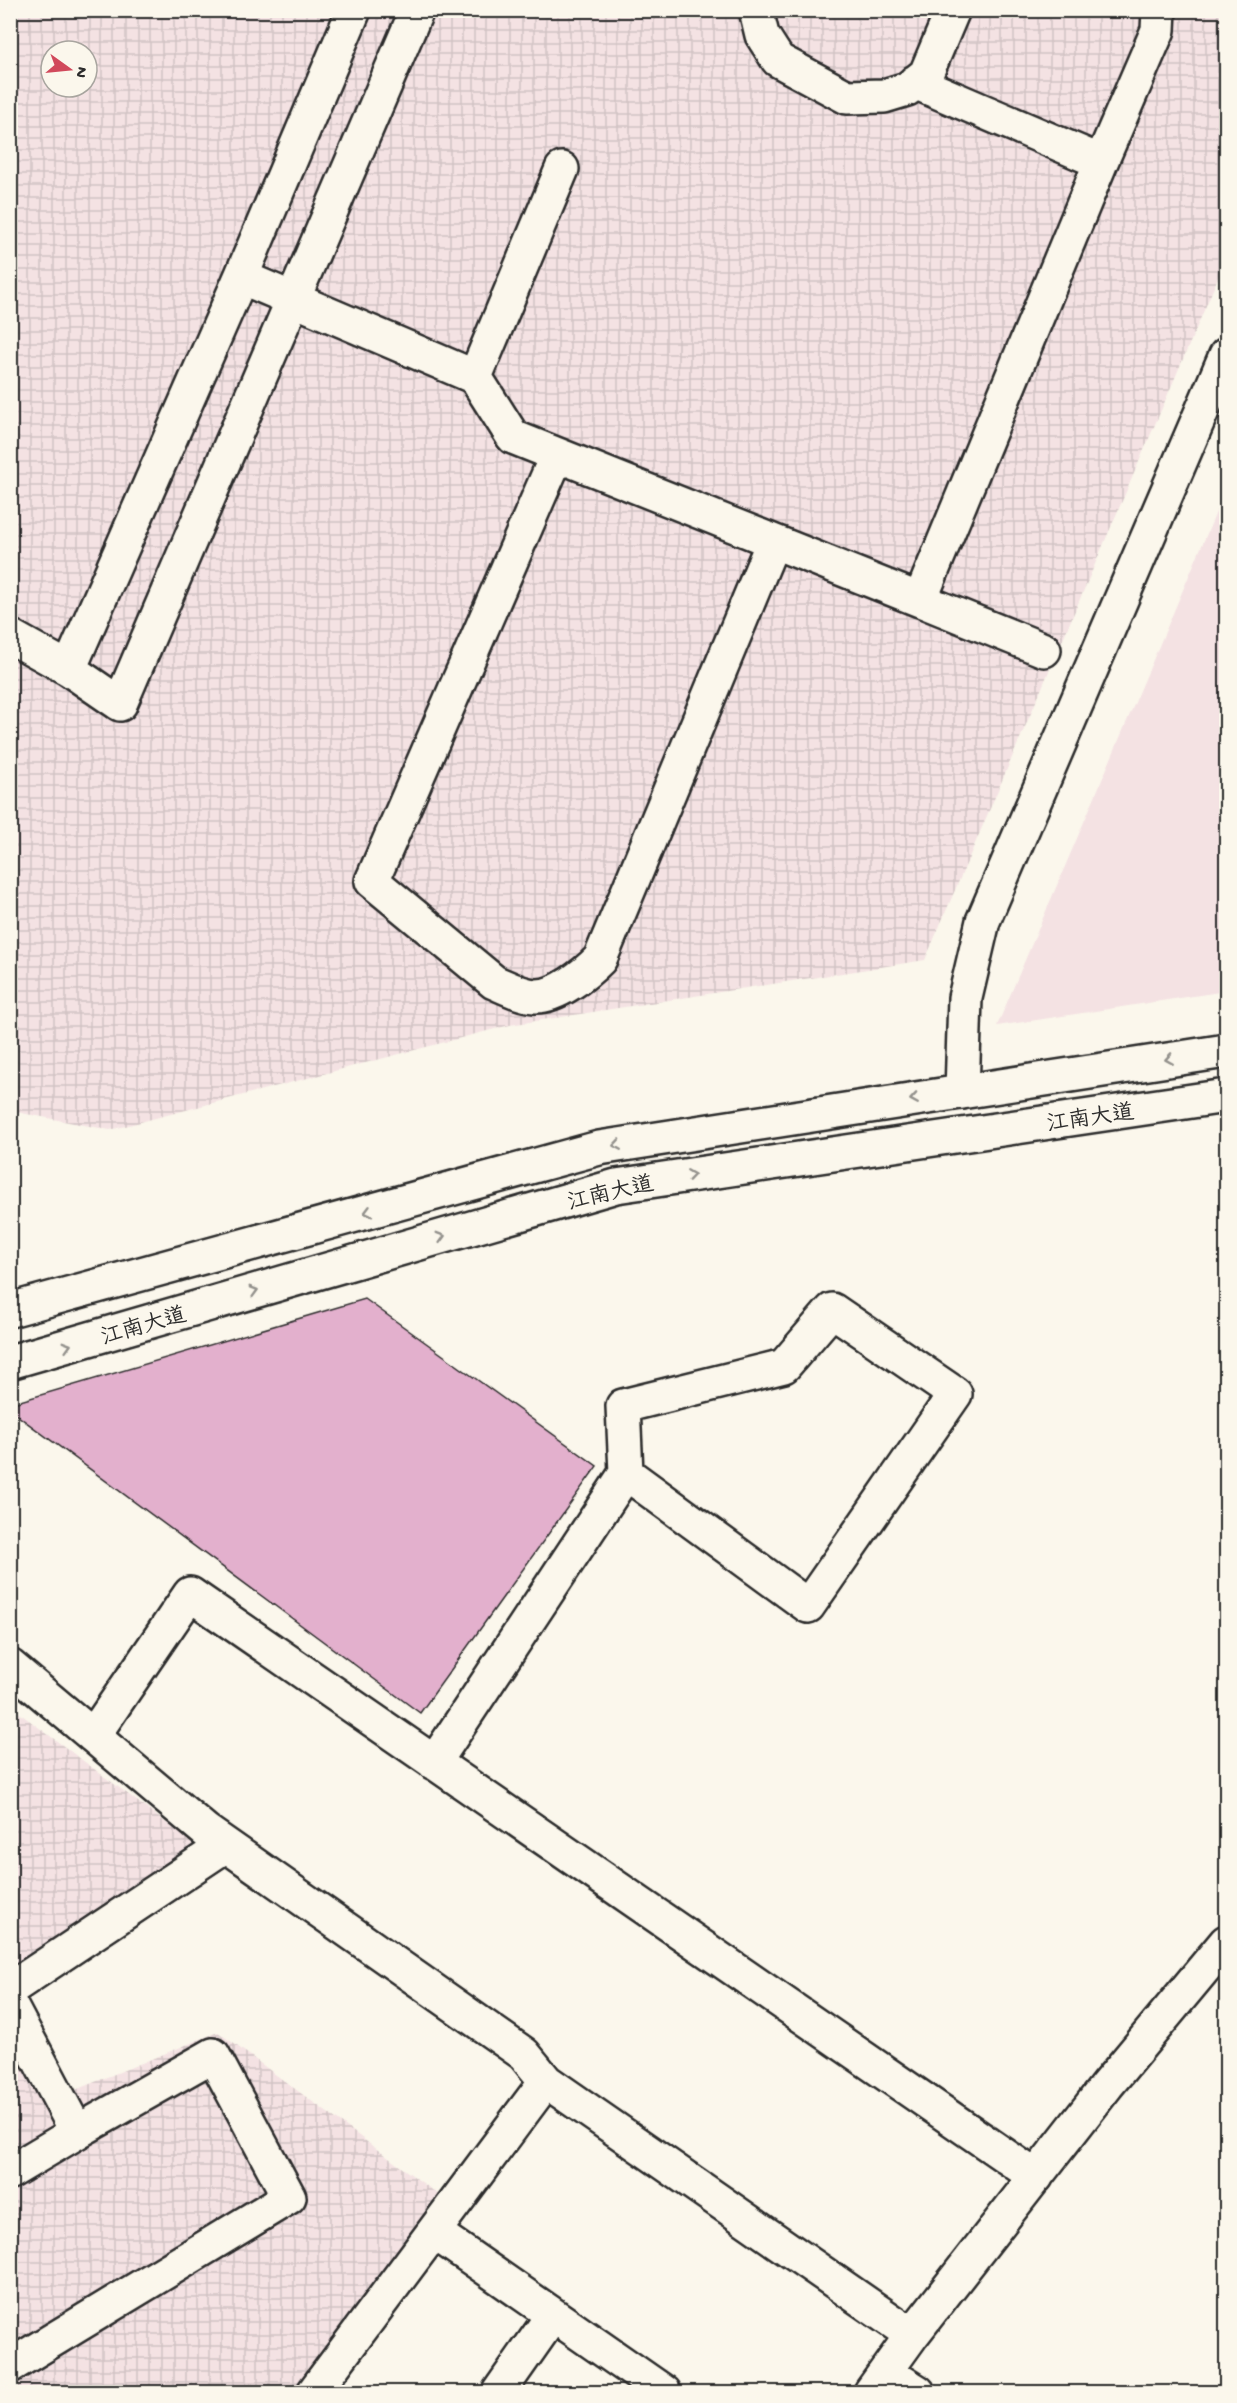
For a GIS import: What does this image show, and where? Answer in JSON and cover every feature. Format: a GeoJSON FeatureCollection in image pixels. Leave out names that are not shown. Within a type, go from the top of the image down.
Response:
{"type":"FeatureCollection","features":[{"type":"Feature","properties":{"kind":"street"},"geometry":{"type":"LineString","coordinates":[[69,669],[241,278],[354,10]]}},
{"type":"Feature","properties":{"kind":"street"},"geometry":{"type":"LineString","coordinates":[[10,636],[69,669],[120,704],[417,10]]}},
{"type":"Feature","properties":{"kind":"street"},"geometry":{"type":"LineString","coordinates":[[756,11],[762,35],[778,60],[847,97],[884,96],[907,89],[926,74],[952,10]]}},
{"type":"Feature","properties":{"kind":"street"},"geometry":{"type":"LineString","coordinates":[[920,600],[1158,30],[1159,10]]}},
{"type":"Feature","properties":{"kind":"street"},"geometry":{"type":"LineString","coordinates":[[915,82],[1101,162]]}},
{"type":"Feature","properties":{"kind":"street"},"geometry":{"type":"LineString","coordinates":[[475,377],[562,169]]}},
{"type":"Feature","properties":{"kind":"street"},"geometry":{"type":"LineString","coordinates":[[241,278],[475,377],[513,437],[1044,650]]}},
{"type":"Feature","properties":{"kind":"street"},"geometry":{"type":"LineString","coordinates":[[962,1092],[965,998],[983,921],[1227,355]]}},
{"type":"Feature","properties":{"kind":"street"},"geometry":{"type":"LineString","coordinates":[[557,455],[372,881],[494,982],[511,989],[536,996],[577,982],[600,959],[773,542]]}},
{"type":"Feature","properties":{"kind":"street","name":"江南大道"},"geometry":{"type":"LineString","coordinates":[[10,1310],[599,1148],[1227,1050]]}},
{"type":"Feature","properties":{"kind":"street","name":"江南大道"},"geometry":{"type":"LineString","coordinates":[[10,1362],[616,1186],[1227,1096]]}},
{"type":"Feature","properties":{"kind":"street"},"geometry":{"type":"LineString","coordinates":[[434,1763],[626,1473],[622,1406],[784,1366],[832,1310],[955,1394],[808,1606],[626,1473]]}},
{"type":"Feature","properties":{"kind":"street"},"geometry":{"type":"LineString","coordinates":[[93,1736],[190,1594],[1036,2177]]}},
{"type":"Feature","properties":{"kind":"street"},"geometry":{"type":"LineString","coordinates":[[10,1666],[206,1831],[524,2054],[546,2081],[912,2335]]}},
{"type":"Feature","properties":{"kind":"street"},"geometry":{"type":"LineString","coordinates":[[10,1989],[226,1845]]}},
{"type":"Feature","properties":{"kind":"street"},"geometry":{"type":"LineString","coordinates":[[918,2392],[879,2382],[912,2335],[1107,2085],[1227,1942]]}},
{"type":"Feature","properties":{"kind":"street"},"geometry":{"type":"LineString","coordinates":[[10,2004],[77,2132]]}},
{"type":"Feature","properties":{"kind":"street"},"geometry":{"type":"LineString","coordinates":[[10,2172],[213,2055],[289,2197],[10,2366]]}},
{"type":"Feature","properties":{"kind":"street"},"geometry":{"type":"LineString","coordinates":[[314,2392],[546,2081]]}},
{"type":"Feature","properties":{"kind":"street"},"geometry":{"type":"LineString","coordinates":[[434,2232],[664,2392]]}},
{"type":"Feature","properties":{"kind":"street"},"geometry":{"type":"LineString","coordinates":[[499,2392],[553,2315]]}},
{"type":"Feature","properties":{"kind":"shaded area"},"geometry":{"type":"Polygon","coordinates":[[[10,11],[1226,11],[1226,259],[925,960],[510,1025],[110,1130],[11,1111],[10,11]]]}},
{"type":"Feature","properties":{"kind":"shaded area"},"geometry":{"type":"Polygon","coordinates":[[[1226,489],[1226,991],[997,1026],[1226,489]]]}},
{"type":"Feature","properties":{"kind":"shaded area"},"geometry":{"type":"Polygon","coordinates":[[[10,1706],[205,1852],[10,1989],[10,1706]]]}},
{"type":"Feature","properties":{"kind":"shaded area"},"geometry":{"type":"Polygon","coordinates":[[[10,2005],[58,2097],[218,2032],[439,2195],[293,2392],[11,2392],[10,2005]]]}},
{"type":"Feature","properties":{"kind":"building"},"geometry":{"type":"Polygon","coordinates":[[[365,1299],[597,1466],[420,1713],[10,1410],[10,1404],[365,1299]]]}}]}
